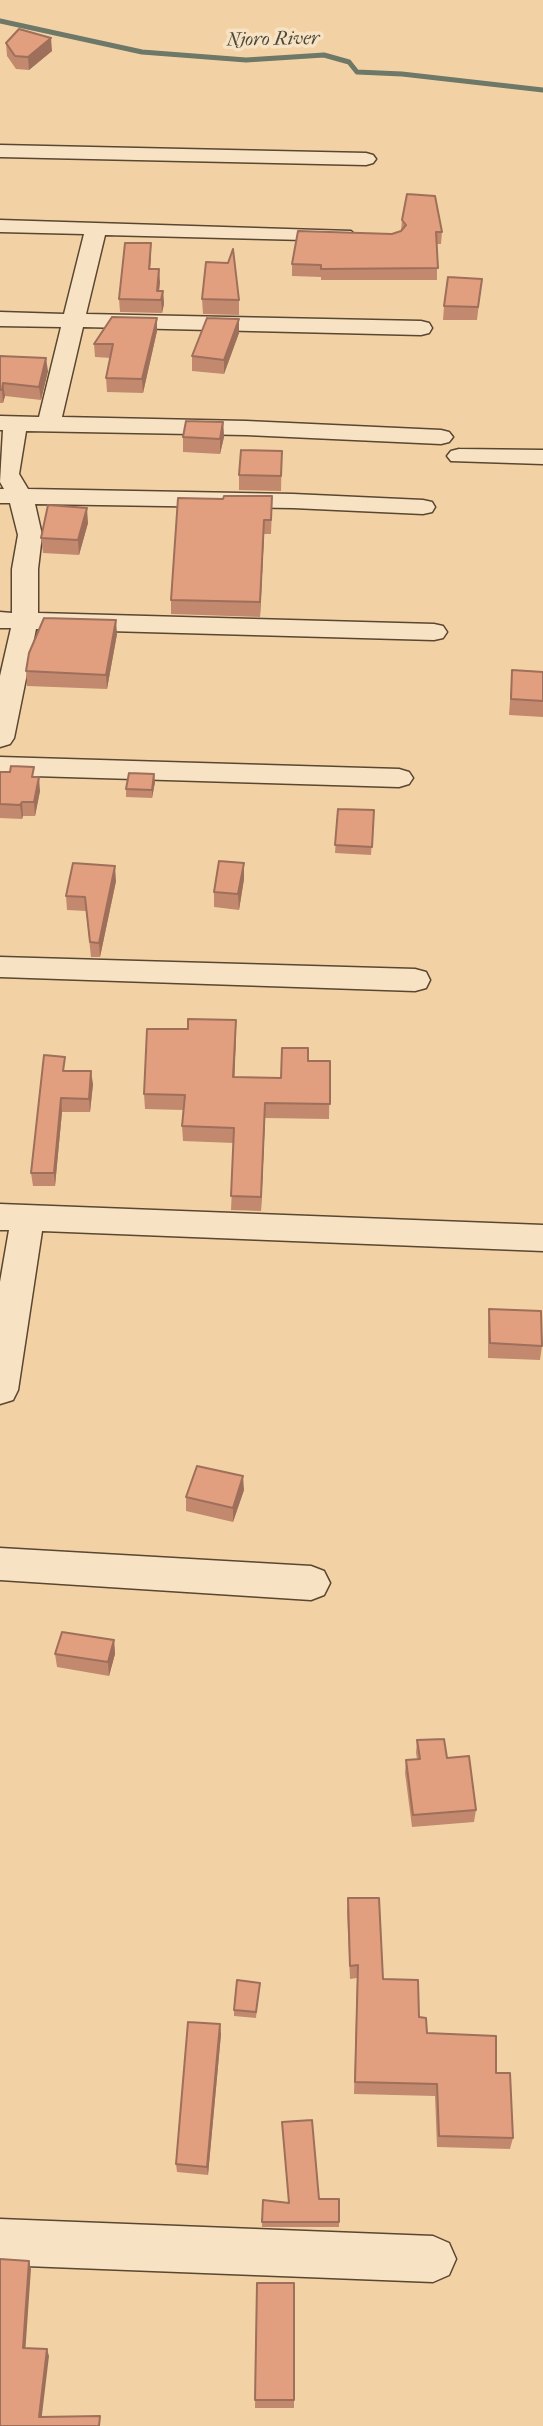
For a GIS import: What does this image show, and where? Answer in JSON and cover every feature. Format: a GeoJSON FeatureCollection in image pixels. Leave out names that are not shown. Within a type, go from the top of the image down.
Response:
{"type":"FeatureCollection","features":[{"type":"Feature","properties":{"kind":"street"},"geometry":{"type":"LineString","coordinates":[[0,151],[366,159]]}},
{"type":"Feature","properties":{"kind":"street"},"geometry":{"type":"LineString","coordinates":[[0,226],[370,236]]}},
{"type":"Feature","properties":{"kind":"street"},"geometry":{"type":"LineString","coordinates":[[49,424],[96,228]]}},
{"type":"Feature","properties":{"kind":"street"},"geometry":{"type":"LineString","coordinates":[[0,318],[421,328]]}},
{"type":"Feature","properties":{"kind":"street"},"geometry":{"type":"LineString","coordinates":[[0,738],[12,620],[25,569],[30,535],[10,496],[7,474],[8,423],[246,428],[441,438]]}},
{"type":"Feature","properties":{"kind":"street"},"geometry":{"type":"LineString","coordinates":[[459,456],[543,457]]}},
{"type":"Feature","properties":{"kind":"street"},"geometry":{"type":"LineString","coordinates":[[10,496],[293,501],[424,507]]}},
{"type":"Feature","properties":{"kind":"street"},"geometry":{"type":"LineString","coordinates":[[12,620],[434,632]]}},
{"type":"Feature","properties":{"kind":"street"},"geometry":{"type":"LineString","coordinates":[[0,766],[399,778]]}},
{"type":"Feature","properties":{"kind":"street"},"geometry":{"type":"LineString","coordinates":[[0,967],[415,980]]}},
{"type":"Feature","properties":{"kind":"street"},"geometry":{"type":"LineString","coordinates":[[0,1390],[14,1218],[543,1238]]}},
{"type":"Feature","properties":{"kind":"street"},"geometry":{"type":"LineString","coordinates":[[0,1564],[312,1583]]}},
{"type":"Feature","properties":{"kind":"street"},"geometry":{"type":"LineString","coordinates":[[0,2242],[433,2259]]}},
{"type":"Feature","properties":{"kind":"building"},"geometry":{"type":"Polygon","coordinates":[[[19,29],[51,38],[28,57],[15,56],[6,43],[19,29]]]}},
{"type":"Feature","properties":{"kind":"building"},"geometry":{"type":"Polygon","coordinates":[[[407,194],[435,196],[442,232],[436,232],[438,268],[321,269],[321,265],[292,264],[298,231],[392,234],[401,231],[406,225],[402,220],[407,194]]]}},
{"type":"Feature","properties":{"kind":"building"},"geometry":{"type":"Polygon","coordinates":[[[125,243],[151,243],[149,269],[159,269],[157,291],[163,291],[161,300],[119,299],[125,243]]]}},
{"type":"Feature","properties":{"kind":"building"},"geometry":{"type":"Polygon","coordinates":[[[233,249],[239,300],[202,299],[206,262],[228,263],[233,249]]]}},
{"type":"Feature","properties":{"kind":"building"},"geometry":{"type":"Polygon","coordinates":[[[448,277],[482,279],[478,307],[444,306],[448,277]]]}},
{"type":"Feature","properties":{"kind":"building"},"geometry":{"type":"Polygon","coordinates":[[[112,317],[157,318],[142,379],[106,378],[113,344],[94,344],[112,317]]]}},
{"type":"Feature","properties":{"kind":"building"},"geometry":{"type":"Polygon","coordinates":[[[207,318],[239,319],[224,360],[192,356],[207,318]]]}},
{"type":"Feature","properties":{"kind":"building"},"geometry":{"type":"Polygon","coordinates":[[[0,356],[46,358],[39,387],[3,383],[0,390],[0,356]]]}},
{"type":"Feature","properties":{"kind":"building"},"geometry":{"type":"Polygon","coordinates":[[[186,421],[223,422],[220,439],[183,437],[186,421]]]}},
{"type":"Feature","properties":{"kind":"building"},"geometry":{"type":"Polygon","coordinates":[[[241,450],[282,451],[281,476],[239,475],[241,450]]]}},
{"type":"Feature","properties":{"kind":"building"},"geometry":{"type":"Polygon","coordinates":[[[224,496],[272,496],[271,520],[264,520],[260,602],[171,600],[178,498],[223,499],[224,496]]]}},
{"type":"Feature","properties":{"kind":"building"},"geometry":{"type":"Polygon","coordinates":[[[48,505],[87,508],[78,540],[41,538],[48,505]]]}},
{"type":"Feature","properties":{"kind":"building"},"geometry":{"type":"Polygon","coordinates":[[[44,618],[116,620],[106,675],[26,671],[29,653],[44,618]]]}},
{"type":"Feature","properties":{"kind":"building"},"geometry":{"type":"Polygon","coordinates":[[[512,670],[543,672],[543,701],[511,699],[512,670]]]}},
{"type":"Feature","properties":{"kind":"building"},"geometry":{"type":"Polygon","coordinates":[[[11,766],[34,767],[32,777],[39,777],[34,802],[22,802],[20,805],[0,804],[0,772],[10,772],[11,766]]]}},
{"type":"Feature","properties":{"kind":"building"},"geometry":{"type":"Polygon","coordinates":[[[129,773],[154,774],[152,790],[126,789],[129,773]]]}},
{"type":"Feature","properties":{"kind":"building"},"geometry":{"type":"Polygon","coordinates":[[[338,809],[374,810],[372,847],[335,845],[338,809]]]}},
{"type":"Feature","properties":{"kind":"building"},"geometry":{"type":"Polygon","coordinates":[[[219,861],[244,863],[238,894],[214,892],[219,861]]]}},
{"type":"Feature","properties":{"kind":"building"},"geometry":{"type":"Polygon","coordinates":[[[73,863],[115,866],[99,943],[90,942],[85,897],[66,896],[73,863]]]}},
{"type":"Feature","properties":{"kind":"building"},"geometry":{"type":"Polygon","coordinates":[[[188,1019],[236,1020],[233,1077],[281,1078],[282,1048],[308,1048],[308,1061],[330,1061],[330,1104],[265,1103],[261,1197],[231,1196],[234,1128],[182,1126],[185,1095],[144,1094],[147,1029],[188,1029],[188,1019]]]}},
{"type":"Feature","properties":{"kind":"building"},"geometry":{"type":"Polygon","coordinates":[[[44,1055],[65,1057],[63,1071],[91,1071],[89,1099],[61,1098],[54,1173],[31,1173],[44,1055]]]}},
{"type":"Feature","properties":{"kind":"building"},"geometry":{"type":"Polygon","coordinates":[[[489,1309],[541,1311],[542,1346],[490,1343],[489,1309]]]}},
{"type":"Feature","properties":{"kind":"building"},"geometry":{"type":"Polygon","coordinates":[[[197,1466],[243,1476],[233,1508],[186,1497],[197,1466]]]}},
{"type":"Feature","properties":{"kind":"building"},"geometry":{"type":"Polygon","coordinates":[[[62,1632],[114,1640],[108,1662],[55,1654],[62,1632]]]}},
{"type":"Feature","properties":{"kind":"building"},"geometry":{"type":"Polygon","coordinates":[[[444,1739],[447,1758],[469,1756],[476,1810],[413,1815],[406,1760],[420,1759],[417,1740],[444,1739]]]}},
{"type":"Feature","properties":{"kind":"building"},"geometry":{"type":"Polygon","coordinates":[[[348,1898],[379,1898],[383,1979],[418,1980],[419,2017],[426,2018],[427,2033],[496,2036],[496,2073],[510,2073],[513,2138],[439,2136],[437,2084],[355,2082],[358,1965],[350,1966],[348,1898]]]}},
{"type":"Feature","properties":{"kind":"building"},"geometry":{"type":"Polygon","coordinates":[[[237,1980],[260,1983],[256,2012],[234,2010],[237,1980]]]}},
{"type":"Feature","properties":{"kind":"building"},"geometry":{"type":"Polygon","coordinates":[[[188,2022],[220,2024],[207,2167],[176,2164],[188,2022]]]}},
{"type":"Feature","properties":{"kind":"building"},"geometry":{"type":"Polygon","coordinates":[[[312,2120],[319,2199],[339,2199],[339,2222],[262,2222],[263,2200],[289,2203],[282,2122],[312,2120]]]}},
{"type":"Feature","properties":{"kind":"building"},"geometry":{"type":"Polygon","coordinates":[[[0,2259],[29,2261],[23,2348],[47,2349],[39,2417],[100,2416],[99,2426],[0,2426],[0,2259]]]}},
{"type":"Feature","properties":{"kind":"building"},"geometry":{"type":"Polygon","coordinates":[[[257,2283],[294,2283],[294,2400],[255,2400],[257,2283]]]}},
{"type":"Feature","properties":{"kind":"waterway","name":"Njoro River"},"geometry":{"type":"LineString","coordinates":[[0,21],[142,52],[246,60],[324,55],[349,62],[357,72],[402,74],[543,90]]}}]}
